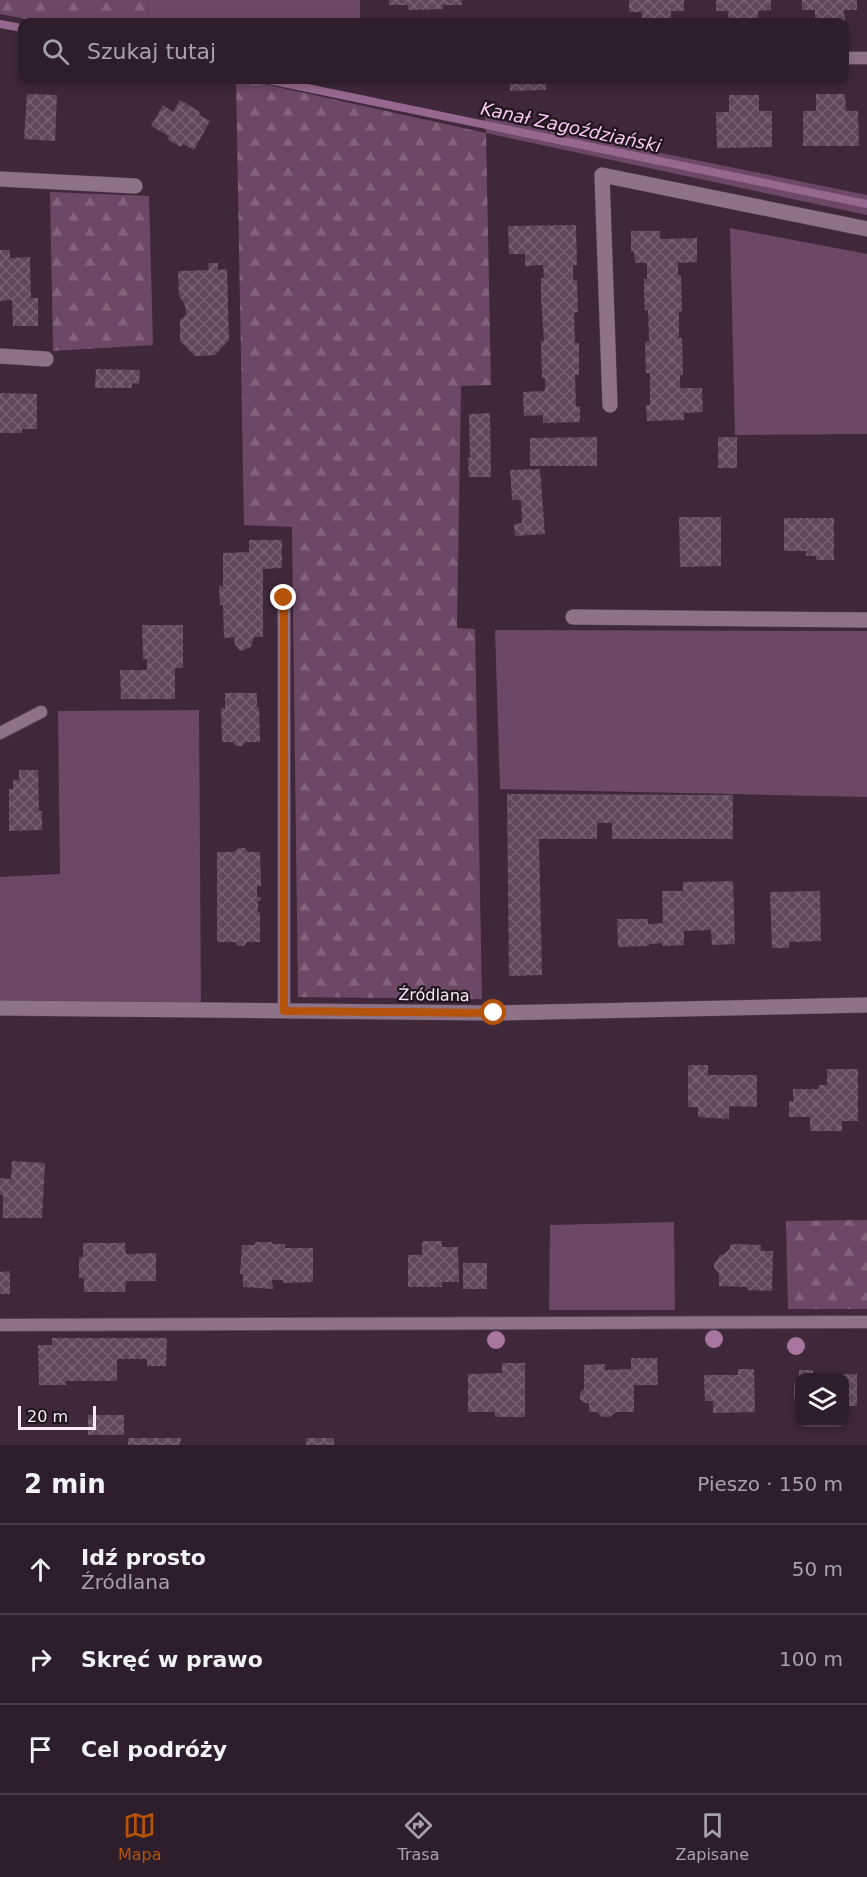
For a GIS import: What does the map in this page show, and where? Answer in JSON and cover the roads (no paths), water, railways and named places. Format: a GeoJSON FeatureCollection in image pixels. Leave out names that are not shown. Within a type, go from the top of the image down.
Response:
{"type":"FeatureCollection","features":[{"type":"Feature","properties":{"kind":"street"},"geometry":{"type":"LineString","coordinates":[[610,405],[602,176],[867,229]]}},
{"type":"Feature","properties":{"kind":"street"},"geometry":{"type":"LineString","coordinates":[[0,179],[135,186]]}},
{"type":"Feature","properties":{"kind":"street"},"geometry":{"type":"LineString","coordinates":[[0,356],[46,359]]}},
{"type":"Feature","properties":{"kind":"street"},"geometry":{"type":"LineString","coordinates":[[573,617],[867,620]]}},
{"type":"Feature","properties":{"kind":"street","name":"Źródlana"},"geometry":{"type":"LineString","coordinates":[[0,1008],[494,1013],[867,1005]]}},
{"type":"Feature","properties":{"kind":"lane"},"geometry":{"type":"LineString","coordinates":[[849,58],[867,58]]}},
{"type":"Feature","properties":{"kind":"lane"},"geometry":{"type":"LineString","coordinates":[[284,598],[284,1011]]}},
{"type":"Feature","properties":{"kind":"lane"},"geometry":{"type":"LineString","coordinates":[[0,733],[41,712]]}},
{"type":"Feature","properties":{"kind":"lane"},"geometry":{"type":"LineString","coordinates":[[0,1325],[867,1322]]}},
{"type":"Feature","properties":{"kind":"waterway","name":"Kanał Zagoździański"},"geometry":{"type":"LineString","coordinates":[[0,24],[18,27]]}},
{"type":"Feature","properties":{"kind":"waterway","name":"Kanał Zagoździański"},"geometry":{"type":"LineString","coordinates":[[288,84],[867,204]]}}]}
